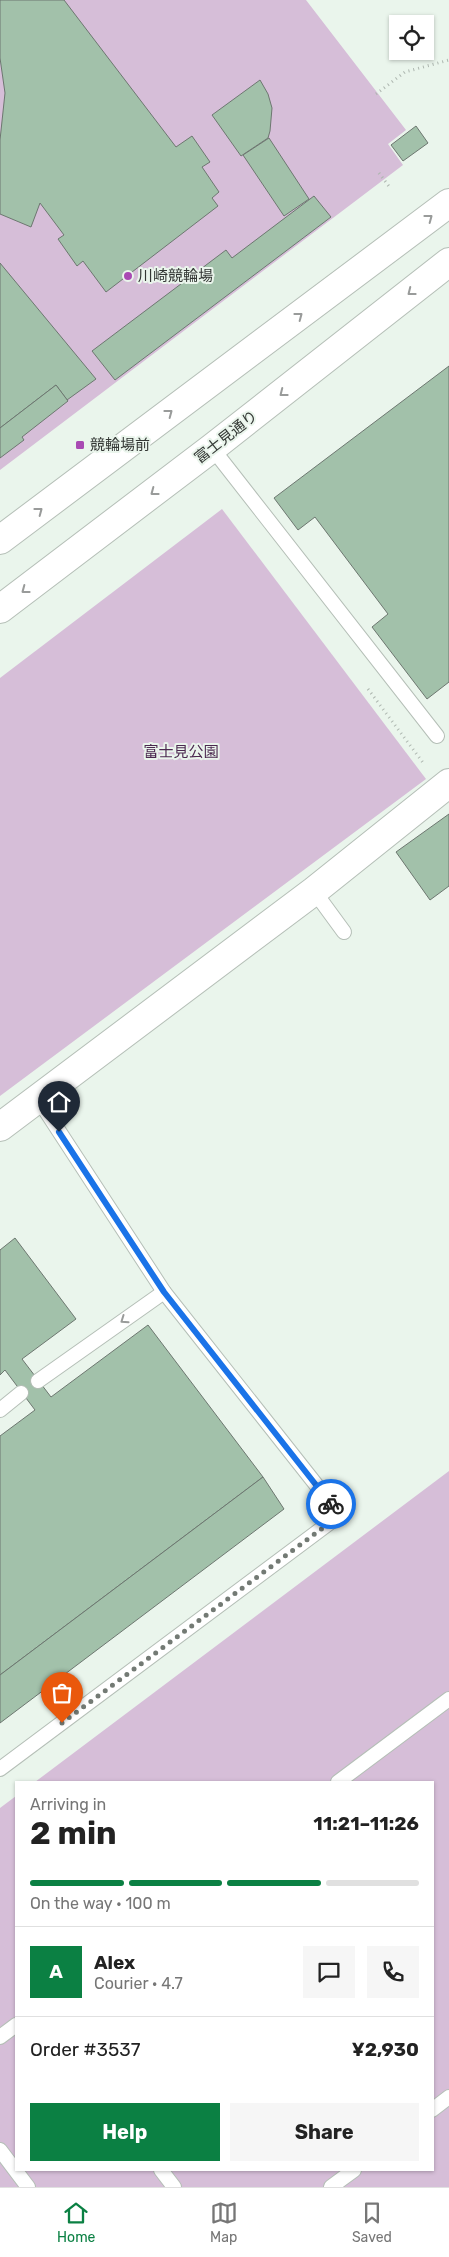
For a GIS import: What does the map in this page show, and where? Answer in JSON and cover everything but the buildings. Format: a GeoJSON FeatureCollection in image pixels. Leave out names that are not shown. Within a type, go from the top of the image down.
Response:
{"type":"FeatureCollection","features":[{"type":"Feature","properties":{"kind":"main road"},"geometry":{"type":"LineString","coordinates":[[0,540],[449,203]]}},
{"type":"Feature","properties":{"kind":"main road","name":"富士見通り"},"geometry":{"type":"LineString","coordinates":[[0,609],[212,448],[449,262]]}},
{"type":"Feature","properties":{"kind":"main road"},"geometry":{"type":"LineString","coordinates":[[0,1127],[314,891],[449,783]]}},
{"type":"Feature","properties":{"kind":"lane"},"geometry":{"type":"LineString","coordinates":[[212,448],[437,736]]}},
{"type":"Feature","properties":{"kind":"lane"},"geometry":{"type":"LineString","coordinates":[[314,891],[344,932]]}},
{"type":"Feature","properties":{"kind":"lane"},"geometry":{"type":"LineString","coordinates":[[0,1769],[340,1515],[164,1292],[38,1100]]}},
{"type":"Feature","properties":{"kind":"lane"},"geometry":{"type":"LineString","coordinates":[[38,1381],[164,1292]]}},
{"type":"Feature","properties":{"kind":"lane"},"geometry":{"type":"LineString","coordinates":[[0,1410],[21,1394]]}},
{"type":"Feature","properties":{"kind":"lane"},"geometry":{"type":"LineString","coordinates":[[339,1781],[449,1699]]}},
{"type":"Feature","properties":{"kind":"lane"},"geometry":{"type":"LineString","coordinates":[[0,2037],[15,2026]]}},
{"type":"Feature","properties":{"kind":"lane"},"geometry":{"type":"LineString","coordinates":[[434,2108],[449,2097]]}},
{"type":"Feature","properties":{"kind":"lane"},"geometry":{"type":"LineString","coordinates":[[0,2150],[15,2170]]}},
{"type":"Feature","properties":{"kind":"lane"},"geometry":{"type":"LineString","coordinates":[[16,2171],[28,2187]]}},
{"type":"Feature","properties":{"kind":"lane"},"geometry":{"type":"LineString","coordinates":[[162,2171],[174,2187]]}},
{"type":"Feature","properties":{"kind":"lane"},"geometry":{"type":"LineString","coordinates":[[331,2187],[353,2171]]}},
{"type":"Feature","properties":{"kind":"path"},"geometry":{"type":"LineString","coordinates":[[376,94],[405,72],[449,60]]}},
{"type":"Feature","properties":{"kind":"path"},"geometry":{"type":"LineString","coordinates":[[379,173],[392,189]]}},
{"type":"Feature","properties":{"kind":"green space","name":"川崎競輪場"},"geometry":{"type":"Polygon","coordinates":[[[0,0],[306,0],[406,130],[388,144],[403,165],[0,470],[0,0]]]}},
{"type":"Feature","properties":{"kind":"green space","name":"富士見公園"},"geometry":{"type":"Polygon","coordinates":[[[222,509],[426,779],[0,1096],[0,678],[222,509]]]}},
{"type":"Feature","properties":{"kind":"green space"},"geometry":{"type":"Polygon","coordinates":[[[449,1471],[449,2187],[0,2187],[0,1808],[15,1797],[15,2171],[434,2171],[434,1781],[36,1781],[449,1471]]]}},
{"type":"Feature","properties":{"kind":"way so far"},"geometry":{"type":"LineString","coordinates":[[62,1723],[340,1515],[331,1504]]}},
{"type":"Feature","properties":{"kind":"place","name":"川崎競輪場"},"geometry":{"type":"Point","coordinates":[128,276]}},
{"type":"Feature","properties":{"kind":"place","name":"競輪場前"},"geometry":{"type":"Point","coordinates":[80,445]}},
{"type":"Feature","properties":{"kind":"route"},"geometry":{"type":"LineString","coordinates":[[59,1132],[164,1292],[331,1504]]}}]}
